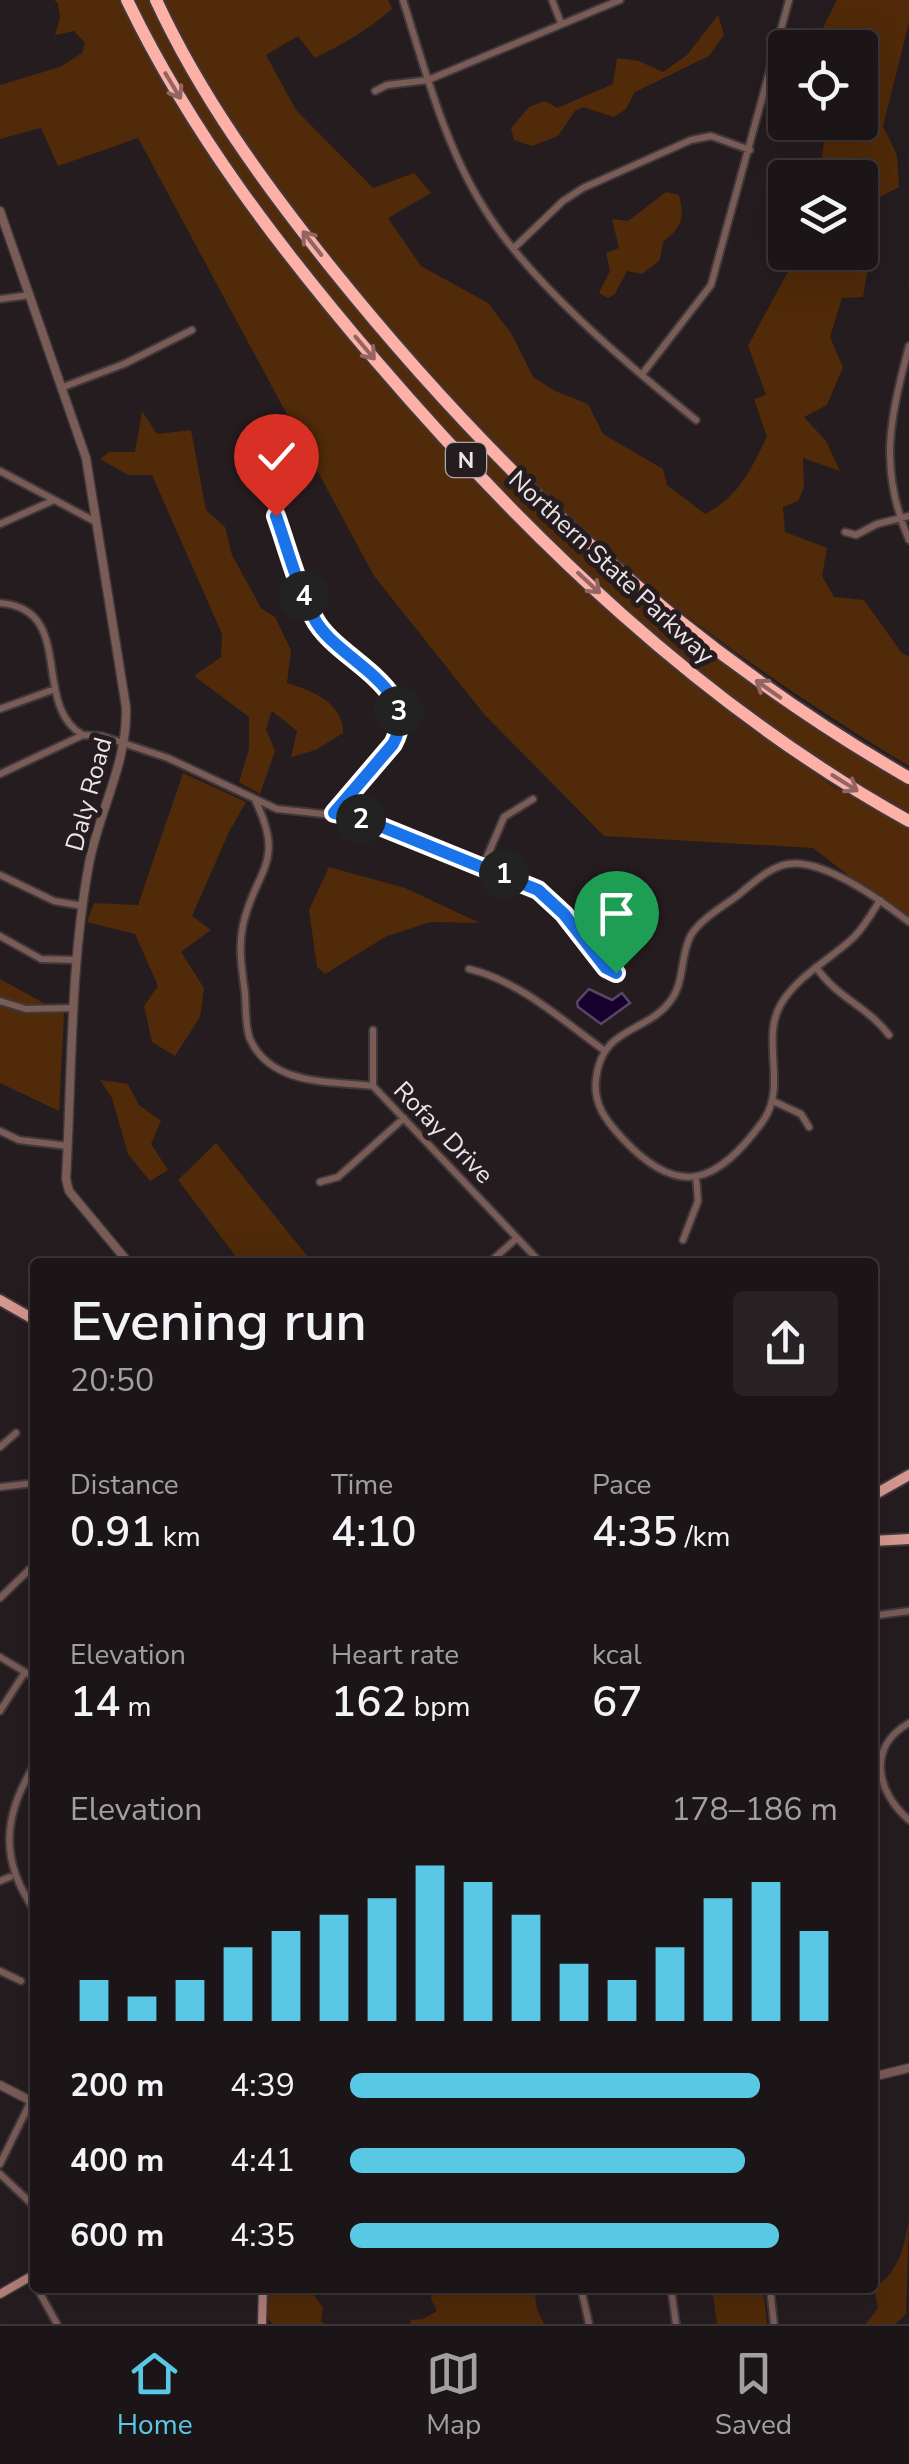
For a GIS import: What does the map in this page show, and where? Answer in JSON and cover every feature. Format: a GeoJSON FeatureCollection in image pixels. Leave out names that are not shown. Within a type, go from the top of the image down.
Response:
{"type":"FeatureCollection","features":[{"type":"Feature","properties":{"kind":"highway","name":"Northern State Parkway"},"geometry":{"type":"LineString","coordinates":[[127,0],[195,122],[258,215],[362,345],[475,470],[581,576],[708,687],[798,753],[909,820]]}},
{"type":"Feature","properties":{"kind":"highway","name":"Northern State Parkway"},"geometry":{"type":"LineString","coordinates":[[156,0],[218,116],[282,205],[400,351],[501,462],[582,540],[696,636],[786,702],[909,778]]}},
{"type":"Feature","properties":{"kind":"main road"},"geometry":{"type":"LineString","coordinates":[[0,1300],[30,1317]]}},
{"type":"Feature","properties":{"kind":"main road"},"geometry":{"type":"LineString","coordinates":[[878,1493],[909,1475]]}},
{"type":"Feature","properties":{"kind":"main road"},"geometry":{"type":"LineString","coordinates":[[878,1541],[909,1539]]}},
{"type":"Feature","properties":{"kind":"main road"},"geometry":{"type":"LineString","coordinates":[[0,2294],[30,2282]]}},
{"type":"Feature","properties":{"kind":"main road"},"geometry":{"type":"LineString","coordinates":[[262,2324],[263,2293]]}},
{"type":"Feature","properties":{"kind":"street"},"geometry":{"type":"LineString","coordinates":[[403,0],[428,80],[465,174],[483,207],[569,308],[696,420]]}},
{"type":"Feature","properties":{"kind":"street"},"geometry":{"type":"LineString","coordinates":[[552,0],[561,24]]}},
{"type":"Feature","properties":{"kind":"street"},"geometry":{"type":"LineString","coordinates":[[375,91],[428,80],[620,0]]}},
{"type":"Feature","properties":{"kind":"street"},"geometry":{"type":"LineString","coordinates":[[643,374],[711,286],[788,0]]}},
{"type":"Feature","properties":{"kind":"street"},"geometry":{"type":"LineString","coordinates":[[514,248],[563,201],[583,188],[691,140],[711,136],[750,150]]}},
{"type":"Feature","properties":{"kind":"street","name":"Daly Road"},"geometry":{"type":"LineString","coordinates":[[0,211],[86,458],[126,707],[125,743],[90,860],[83,906],[76,960],[68,1146],[69,1190],[125,1258]]}},
{"type":"Feature","properties":{"kind":"street"},"geometry":{"type":"LineString","coordinates":[[0,299],[30,296]]}},
{"type":"Feature","properties":{"kind":"street"},"geometry":{"type":"LineString","coordinates":[[63,386],[124,364],[192,330]]}},
{"type":"Feature","properties":{"kind":"street"},"geometry":{"type":"LineString","coordinates":[[909,346],[892,409],[888,444],[890,481],[909,540]]}},
{"type":"Feature","properties":{"kind":"street"},"geometry":{"type":"LineString","coordinates":[[251,442],[314,620],[333,644],[386,688],[399,711],[398,734],[393,744],[334,813]]}},
{"type":"Feature","properties":{"kind":"street"},"geometry":{"type":"LineString","coordinates":[[0,471],[96,522]]}},
{"type":"Feature","properties":{"kind":"street"},"geometry":{"type":"LineString","coordinates":[[0,524],[53,501]]}},
{"type":"Feature","properties":{"kind":"street"},"geometry":{"type":"LineString","coordinates":[[845,532],[856,535],[877,524],[909,516]]}},
{"type":"Feature","properties":{"kind":"street"},"geometry":{"type":"LineString","coordinates":[[0,602],[26,608],[42,627],[62,714],[83,736]]}},
{"type":"Feature","properties":{"kind":"street"},"geometry":{"type":"LineString","coordinates":[[0,707],[55,688]]}},
{"type":"Feature","properties":{"kind":"street"},"geometry":{"type":"LineString","coordinates":[[0,774],[83,736],[102,736],[168,758],[277,809],[360,818],[402,838],[522,882],[550,899],[606,968],[616,973]]}},
{"type":"Feature","properties":{"kind":"street"},"geometry":{"type":"LineString","coordinates":[[483,866],[504,817],[533,799]]}},
{"type":"Feature","properties":{"kind":"street","name":"Rofay Drive"},"geometry":{"type":"LineString","coordinates":[[256,801],[265,821],[270,849],[267,868],[248,906],[240,941],[250,1039],[271,1064],[294,1078],[373,1086],[536,1258]]}},
{"type":"Feature","properties":{"kind":"street"},"geometry":{"type":"LineString","coordinates":[[880,900],[853,938],[782,1001],[776,1014],[773,1101],[762,1122],[731,1157],[714,1170],[696,1176],[671,1175],[641,1158],[602,1114],[596,1094],[597,1073],[605,1051],[620,1034],[671,1001],[688,944],[700,924],[774,868],[804,864],[880,900],[909,922]]}},
{"type":"Feature","properties":{"kind":"street"},"geometry":{"type":"LineString","coordinates":[[0,875],[54,901],[83,906]]}},
{"type":"Feature","properties":{"kind":"street"},"geometry":{"type":"LineString","coordinates":[[0,936],[41,959],[76,960]]}},
{"type":"Feature","properties":{"kind":"street"},"geometry":{"type":"LineString","coordinates":[[816,967],[832,989],[876,1018],[889,1035]]}},
{"type":"Feature","properties":{"kind":"street"},"geometry":{"type":"LineString","coordinates":[[469,969],[520,991],[605,1051]]}},
{"type":"Feature","properties":{"kind":"street"},"geometry":{"type":"LineString","coordinates":[[0,1001],[26,1009],[74,1008]]}},
{"type":"Feature","properties":{"kind":"street"},"geometry":{"type":"LineString","coordinates":[[373,1030],[373,1086]]}},
{"type":"Feature","properties":{"kind":"street"},"geometry":{"type":"LineString","coordinates":[[773,1101],[801,1114],[809,1128]]}},
{"type":"Feature","properties":{"kind":"street"},"geometry":{"type":"LineString","coordinates":[[320,1182],[338,1178],[404,1118]]}},
{"type":"Feature","properties":{"kind":"street"},"geometry":{"type":"LineString","coordinates":[[0,1131],[19,1140],[68,1146]]}},
{"type":"Feature","properties":{"kind":"street"},"geometry":{"type":"LineString","coordinates":[[683,1240],[698,1201],[696,1176]]}},
{"type":"Feature","properties":{"kind":"street"},"geometry":{"type":"LineString","coordinates":[[495,1258],[518,1238]]}},
{"type":"Feature","properties":{"kind":"street"},"geometry":{"type":"LineString","coordinates":[[0,1447],[16,1433]]}},
{"type":"Feature","properties":{"kind":"street"},"geometry":{"type":"LineString","coordinates":[[0,1487],[30,1484]]}},
{"type":"Feature","properties":{"kind":"street"},"geometry":{"type":"LineString","coordinates":[[0,1598],[30,1571]]}},
{"type":"Feature","properties":{"kind":"street"},"geometry":{"type":"LineString","coordinates":[[878,1615],[909,1611]]}},
{"type":"Feature","properties":{"kind":"street"},"geometry":{"type":"LineString","coordinates":[[0,1657],[30,1675]]}},
{"type":"Feature","properties":{"kind":"street"},"geometry":{"type":"LineString","coordinates":[[0,1711],[25,1672]]}},
{"type":"Feature","properties":{"kind":"street"},"geometry":{"type":"LineString","coordinates":[[909,1724],[886,1743],[879,1766],[886,1795],[909,1820]]}},
{"type":"Feature","properties":{"kind":"street"},"geometry":{"type":"LineString","coordinates":[[30,1772],[2,1823],[10,1877],[30,1904]]}},
{"type":"Feature","properties":{"kind":"street"},"geometry":{"type":"LineString","coordinates":[[25,1780],[30,1784]]}},
{"type":"Feature","properties":{"kind":"street"},"geometry":{"type":"LineString","coordinates":[[0,1882],[10,1877]]}},
{"type":"Feature","properties":{"kind":"street"},"geometry":{"type":"LineString","coordinates":[[0,1971],[21,1980]]}},
{"type":"Feature","properties":{"kind":"street"},"geometry":{"type":"LineString","coordinates":[[878,2075],[909,2068]]}},
{"type":"Feature","properties":{"kind":"street"},"geometry":{"type":"LineString","coordinates":[[0,2086],[30,2101]]}},
{"type":"Feature","properties":{"kind":"street"},"geometry":{"type":"LineString","coordinates":[[0,2164],[30,2108]]}},
{"type":"Feature","properties":{"kind":"street"},"geometry":{"type":"LineString","coordinates":[[0,2174],[30,2202]]}},
{"type":"Feature","properties":{"kind":"street"},"geometry":{"type":"LineString","coordinates":[[41,2293],[57,2324]]}},
{"type":"Feature","properties":{"kind":"street"},"geometry":{"type":"LineString","coordinates":[[582,2293],[589,2324]]}},
{"type":"Feature","properties":{"kind":"street"},"geometry":{"type":"LineString","coordinates":[[672,2293],[676,2324]]}},
{"type":"Feature","properties":{"kind":"street"},"geometry":{"type":"LineString","coordinates":[[771,2293],[774,2324]]}},
{"type":"Feature","properties":{"kind":"shaded area"},"geometry":{"type":"Polygon","coordinates":[[[54,0],[122,0],[148,49],[144,51],[195,134],[289,265],[348,339],[554,558],[682,676],[834,787],[909,826],[909,922],[813,848],[604,836],[484,714],[374,576],[138,138],[58,166],[41,128],[0,139],[0,85],[60,67],[82,53],[85,43],[74,31],[55,35],[60,18],[54,0]]]}},
{"type":"Feature","properties":{"kind":"shaded area"},"geometry":{"type":"Polygon","coordinates":[[[132,0],[153,0],[198,86],[410,367],[652,604],[909,781],[909,815],[795,743],[688,661],[587,573],[491,478],[368,344],[290,249],[186,100],[132,0]]]}},
{"type":"Feature","properties":{"kind":"shaded area"},"geometry":{"type":"Polygon","coordinates":[[[162,0],[388,0],[392,9],[383,17],[315,58],[298,36],[266,55],[296,110],[373,188],[414,173],[431,193],[388,218],[421,266],[488,303],[511,333],[533,377],[588,404],[603,434],[663,469],[667,485],[705,514],[735,491],[767,437],[754,399],[766,395],[748,346],[786,275],[791,270],[868,270],[863,297],[842,298],[830,337],[843,367],[827,405],[804,417],[826,441],[840,471],[803,458],[804,487],[798,501],[783,507],[785,532],[827,548],[822,576],[834,597],[864,600],[901,652],[909,657],[909,766],[768,675],[678,609],[549,502],[490,444],[379,318],[246,148],[205,85],[162,0]]]}},
{"type":"Feature","properties":{"kind":"shaded area"},"geometry":{"type":"Polygon","coordinates":[[[837,0],[909,0],[909,22],[883,126],[897,155],[899,187],[880,197],[878,209],[878,160],[822,160],[824,140],[878,140],[878,30],[822,30],[837,0]]]}},
{"type":"Feature","properties":{"kind":"shaded area"},"geometry":{"type":"Polygon","coordinates":[[[718,15],[724,35],[709,56],[635,92],[626,109],[614,117],[583,107],[575,111],[558,136],[532,146],[514,140],[511,128],[529,107],[545,101],[557,108],[613,84],[617,58],[639,61],[663,72],[687,55],[718,15]]]}},
{"type":"Feature","properties":{"kind":"shaded area"},"geometry":{"type":"Polygon","coordinates":[[[666,192],[679,195],[682,216],[678,227],[663,242],[660,260],[642,274],[627,271],[615,294],[608,298],[599,293],[610,271],[606,253],[619,248],[612,219],[628,221],[666,192]]]}},
{"type":"Feature","properties":{"kind":"shaded area"},"geometry":{"type":"Polygon","coordinates":[[[142,411],[157,434],[191,430],[206,510],[225,527],[232,555],[261,608],[275,617],[291,650],[287,683],[324,699],[342,723],[343,733],[316,750],[291,757],[297,731],[272,711],[266,729],[275,751],[260,794],[239,782],[249,749],[249,717],[194,676],[221,657],[222,634],[152,475],[128,475],[100,459],[109,452],[135,452],[142,411]]]}},
{"type":"Feature","properties":{"kind":"shaded area"},"geometry":{"type":"Polygon","coordinates":[[[183,773],[246,802],[192,916],[211,930],[181,952],[204,988],[200,1017],[175,1056],[152,1042],[144,1006],[158,986],[135,934],[87,922],[94,903],[138,905],[183,773]]]}},
{"type":"Feature","properties":{"kind":"shaded area"},"geometry":{"type":"Polygon","coordinates":[[[329,867],[405,888],[480,923],[431,922],[387,936],[325,974],[317,967],[309,910],[329,867]]]}},
{"type":"Feature","properties":{"kind":"shaded area"},"geometry":{"type":"Polygon","coordinates":[[[0,979],[64,1014],[59,1111],[0,1083],[0,979]]]}},
{"type":"Feature","properties":{"kind":"shaded area"},"geometry":{"type":"Polygon","coordinates":[[[589,989],[612,1000],[622,993],[630,1003],[601,1024],[578,1007],[577,1002],[589,989]]]}},
{"type":"Feature","properties":{"kind":"shaded area"},"geometry":{"type":"Polygon","coordinates":[[[100,1080],[128,1084],[139,1105],[161,1121],[151,1144],[168,1170],[150,1181],[128,1154],[112,1098],[100,1080]]]}},
{"type":"Feature","properties":{"kind":"shaded area"},"geometry":{"type":"Polygon","coordinates":[[[216,1143],[309,1258],[237,1258],[178,1180],[216,1143]]]}},
{"type":"Feature","properties":{"kind":"shaded area"},"geometry":{"type":"Polygon","coordinates":[[[909,2219],[906,2314],[895,2324],[866,2324],[878,2308],[878,2285],[890,2274],[903,2249],[909,2219]]]}},
{"type":"Feature","properties":{"kind":"shaded area"},"geometry":{"type":"Polygon","coordinates":[[[265,2293],[312,2293],[323,2307],[321,2322],[325,2324],[273,2324],[263,2315],[265,2293]]]}},
{"type":"Feature","properties":{"kind":"shaded area"},"geometry":{"type":"Polygon","coordinates":[[[432,2293],[535,2293],[544,2324],[410,2324],[411,2320],[437,2311],[432,2293]]]}},
{"type":"Feature","properties":{"kind":"shaded area"},"geometry":{"type":"Polygon","coordinates":[[[713,2293],[764,2293],[767,2324],[717,2324],[713,2293]]]}},
{"type":"Feature","properties":{"kind":"route"},"geometry":{"type":"LineString","coordinates":[[276,516],[314,620],[333,644],[386,688],[399,711],[398,734],[393,744],[334,813],[360,818],[538,890],[564,914],[606,968],[616,973]]}}]}
